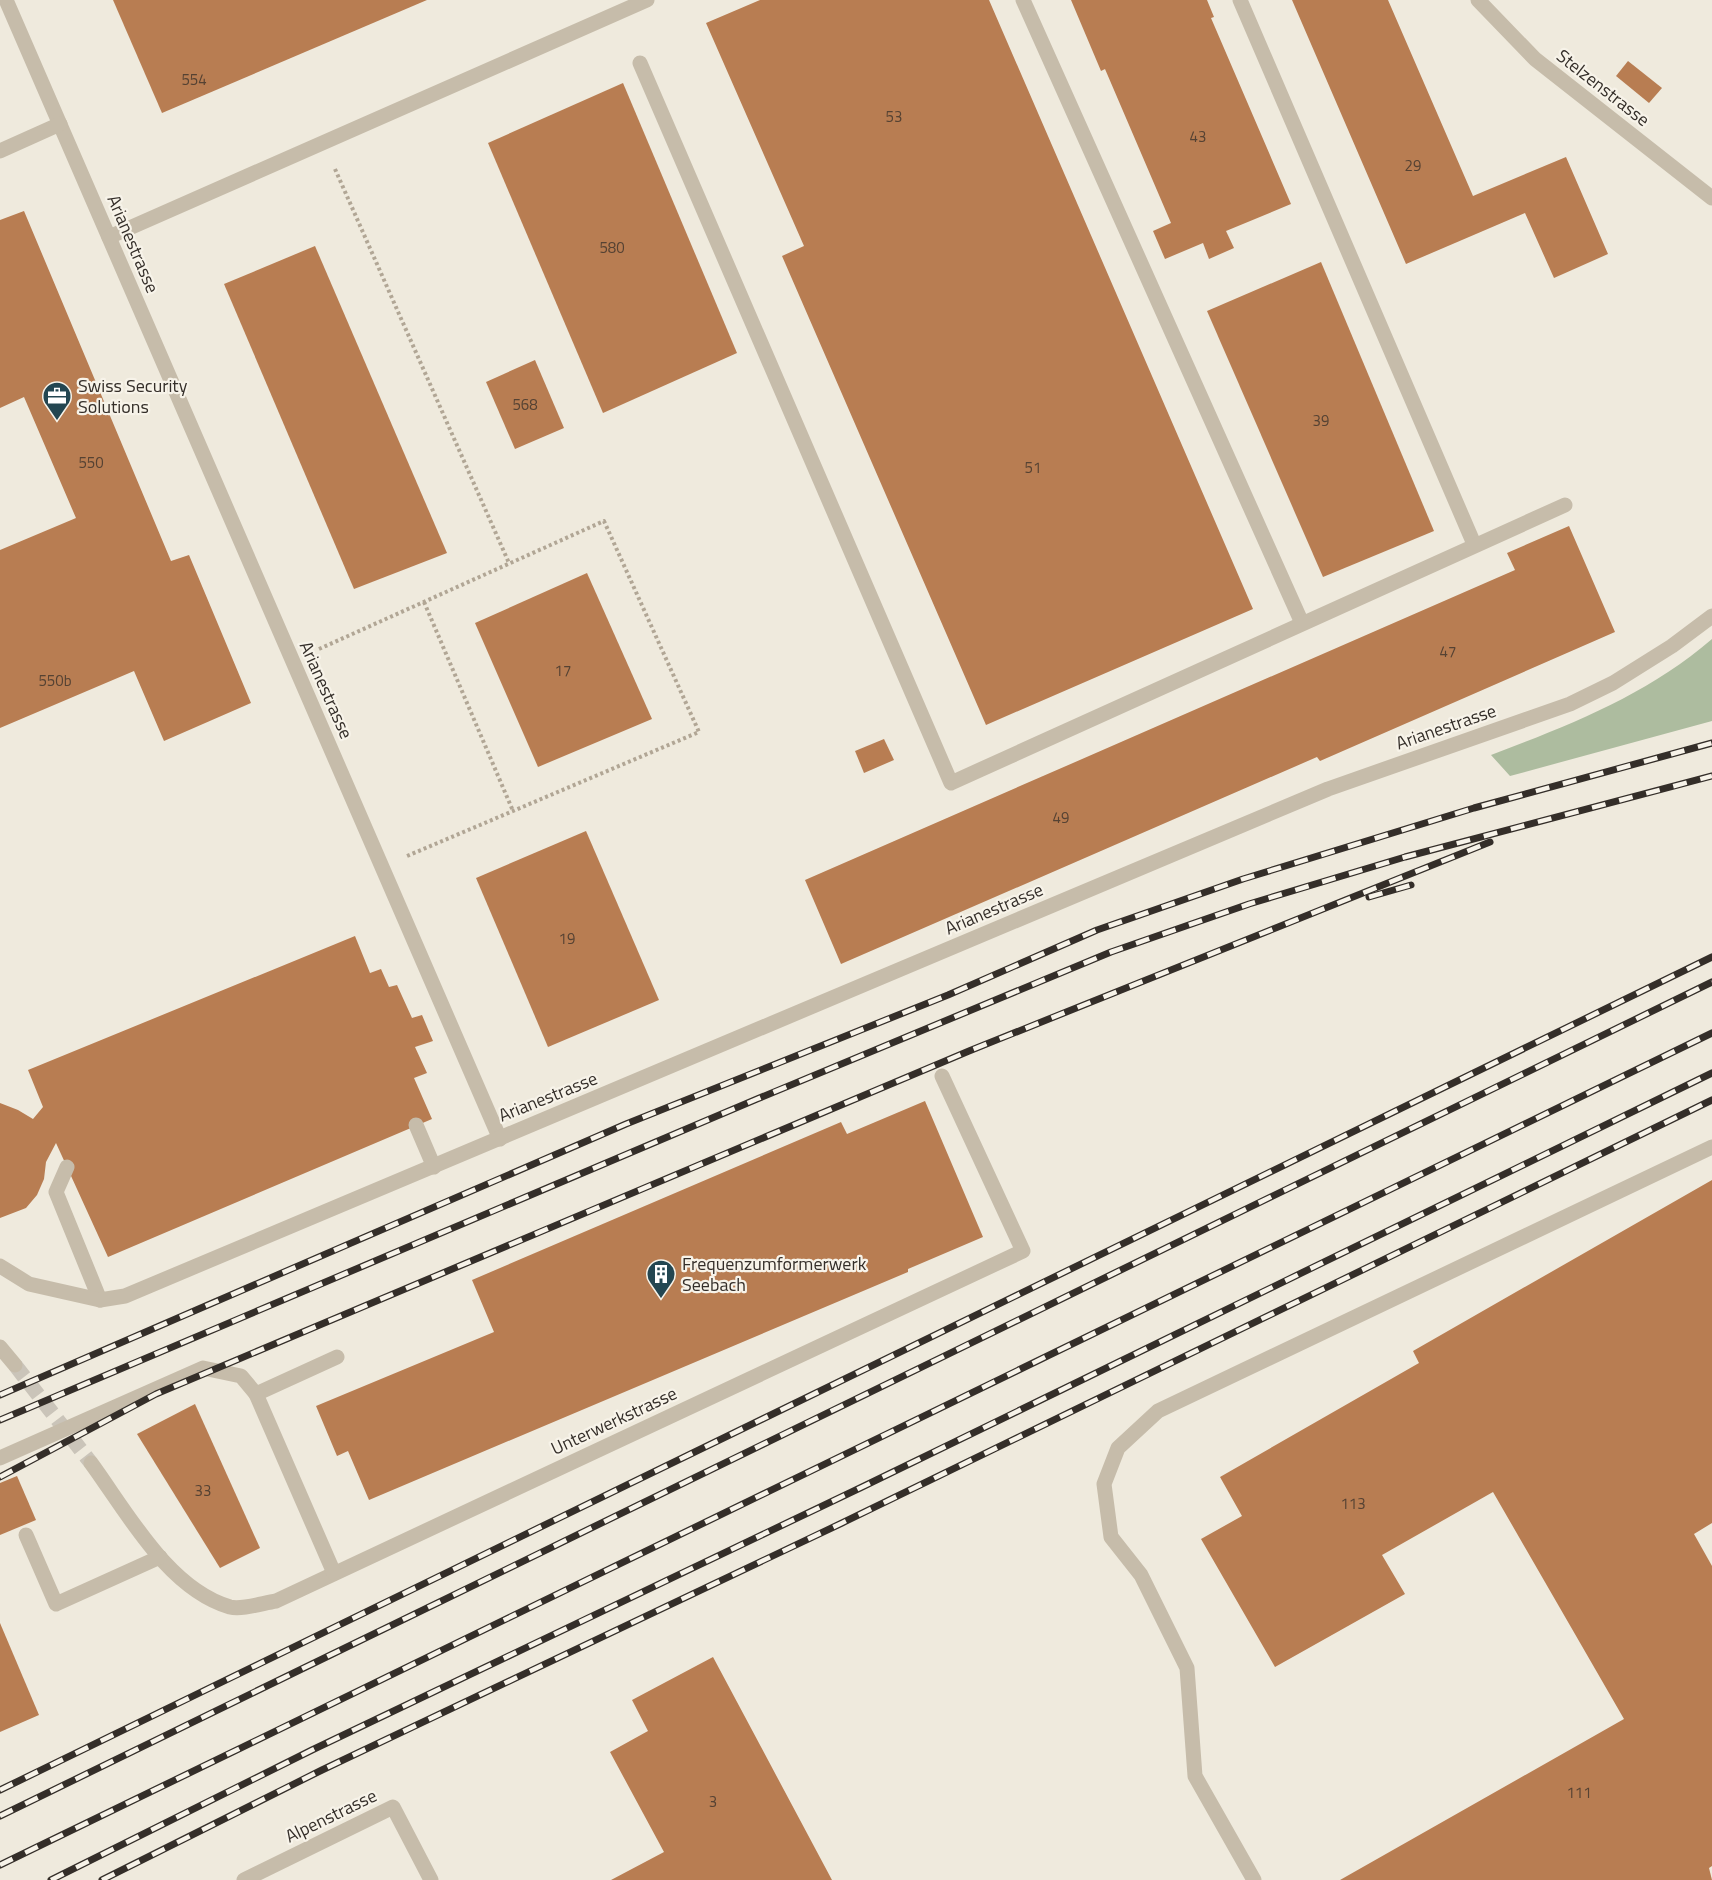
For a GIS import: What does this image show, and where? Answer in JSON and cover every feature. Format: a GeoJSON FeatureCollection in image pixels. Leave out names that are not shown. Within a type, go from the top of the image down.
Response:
{"type":"FeatureCollection","features":[{"type":"Feature","properties":{"kind":"street","name":"Arianestrasse"},"geometry":{"type":"LineString","coordinates":[[6,0],[500,1139],[1328,789],[1570,704],[1613,683],[1672,646],[1712,616]]}},
{"type":"Feature","properties":{"kind":"street"},"geometry":{"type":"LineString","coordinates":[[109,237],[647,0]]}},
{"type":"Feature","properties":{"kind":"street"},"geometry":{"type":"LineString","coordinates":[[1023,0],[1302,623]]}},
{"type":"Feature","properties":{"kind":"street"},"geometry":{"type":"LineString","coordinates":[[1240,0],[1474,544]]}},
{"type":"Feature","properties":{"kind":"street","name":"Stelzenstrasse"},"geometry":{"type":"LineString","coordinates":[[1478,0],[1535,59],[1712,198]]}},
{"type":"Feature","properties":{"kind":"street"},"geometry":{"type":"LineString","coordinates":[[640,63],[951,783],[1474,544],[1565,505]]}},
{"type":"Feature","properties":{"kind":"street"},"geometry":{"type":"LineString","coordinates":[[0,151],[60,124]]}},
{"type":"Feature","properties":{"kind":"street","name":"Unterwerkstrasse"},"geometry":{"type":"LineString","coordinates":[[91,1463],[160,1557],[191,1589],[232,1608],[276,1601],[1023,1251],[942,1076]]}},
{"type":"Feature","properties":{"kind":"street"},"geometry":{"type":"LineString","coordinates":[[416,1125],[434,1167]]}},
{"type":"Feature","properties":{"kind":"street"},"geometry":{"type":"LineString","coordinates":[[0,1266],[29,1284],[100,1300],[125,1296],[500,1139]]}},
{"type":"Feature","properties":{"kind":"street"},"geometry":{"type":"LineString","coordinates":[[1254,1880],[1194,1776],[1187,1668],[1141,1575],[1111,1538],[1104,1484],[1118,1448],[1158,1411],[1712,1147]]}},
{"type":"Feature","properties":{"kind":"street"},"geometry":{"type":"LineString","coordinates":[[67,1167],[56,1192],[100,1300]]}},
{"type":"Feature","properties":{"kind":"street"},"geometry":{"type":"LineString","coordinates":[[0,1347],[15,1365]]}},
{"type":"Feature","properties":{"kind":"street"},"geometry":{"type":"LineString","coordinates":[[256,1394],[337,1357]]}},
{"type":"Feature","properties":{"kind":"street"},"geometry":{"type":"LineString","coordinates":[[0,1458],[203,1368],[241,1376],[256,1394],[334,1573]]}},
{"type":"Feature","properties":{"kind":"street"},"geometry":{"type":"LineString","coordinates":[[26,1535],[56,1604],[160,1557]]}},
{"type":"Feature","properties":{"kind":"street","name":"Alpenstrasse"},"geometry":{"type":"LineString","coordinates":[[244,1880],[393,1807],[431,1880]]}},
{"type":"Feature","properties":{"kind":"path"},"geometry":{"type":"LineString","coordinates":[[323,142],[509,564]]}},
{"type":"Feature","properties":{"kind":"path"},"geometry":{"type":"LineString","coordinates":[[292,661],[604,521],[699,732],[382,867]]}},
{"type":"Feature","properties":{"kind":"path"},"geometry":{"type":"LineString","coordinates":[[424,602],[514,811]]}},
{"type":"Feature","properties":{"kind":"green space"},"geometry":{"type":"Polygon","coordinates":[[[1712,639],[1712,721],[1510,776],[1491,755],[1607,707],[1661,677],[1712,639]]]}},
{"type":"Feature","properties":{"kind":"building"},"geometry":{"type":"Polygon","coordinates":[[[113,0],[427,0],[162,113],[113,0]]]}},
{"type":"Feature","properties":{"kind":"building"},"geometry":{"type":"Polygon","coordinates":[[[760,0],[989,0],[1253,609],[986,725],[782,256],[804,246],[706,23],[760,0]]]}},
{"type":"Feature","properties":{"kind":"building"},"geometry":{"type":"Polygon","coordinates":[[[1071,0],[1207,0],[1214,17],[1211,18],[1291,204],[1226,231],[1234,248],[1209,259],[1203,243],[1165,259],[1153,231],[1171,223],[1105,69],[1101,71],[1071,0]]]}},
{"type":"Feature","properties":{"kind":"building"},"geometry":{"type":"Polygon","coordinates":[[[1292,0],[1388,0],[1473,196],[1566,157],[1608,254],[1554,278],[1525,213],[1406,264],[1292,0]]]}},
{"type":"Feature","properties":{"kind":"building"},"geometry":{"type":"Polygon","coordinates":[[[1628,61],[1662,88],[1649,103],[1616,76],[1628,61]]]}},
{"type":"Feature","properties":{"kind":"building"},"geometry":{"type":"Polygon","coordinates":[[[623,83],[737,353],[603,413],[488,143],[623,83]]]}},
{"type":"Feature","properties":{"kind":"building"},"geometry":{"type":"Polygon","coordinates":[[[24,211],[171,561],[189,555],[251,703],[164,741],[134,671],[0,728],[0,550],[76,518],[24,397],[0,408],[0,220],[24,211]]]}},
{"type":"Feature","properties":{"kind":"building"},"geometry":{"type":"Polygon","coordinates":[[[315,246],[447,553],[354,589],[224,284],[315,246]]]}},
{"type":"Feature","properties":{"kind":"building"},"geometry":{"type":"Polygon","coordinates":[[[1321,262],[1434,531],[1323,577],[1207,311],[1321,262]]]}},
{"type":"Feature","properties":{"kind":"building"},"geometry":{"type":"Polygon","coordinates":[[[535,360],[564,428],[515,449],[486,382],[535,360]]]}},
{"type":"Feature","properties":{"kind":"building"},"geometry":{"type":"Polygon","coordinates":[[[1569,526],[1615,632],[1320,761],[1317,757],[841,964],[805,880],[1515,570],[1507,553],[1569,526]]]}},
{"type":"Feature","properties":{"kind":"building"},"geometry":{"type":"Polygon","coordinates":[[[587,573],[652,719],[538,767],[475,623],[587,573]]]}},
{"type":"Feature","properties":{"kind":"building"},"geometry":{"type":"Polygon","coordinates":[[[884,739],[894,760],[864,773],[855,751],[884,739]]]}},
{"type":"Feature","properties":{"kind":"building"},"geometry":{"type":"Polygon","coordinates":[[[586,831],[659,1000],[548,1047],[476,878],[586,831]]]}},
{"type":"Feature","properties":{"kind":"building"},"geometry":{"type":"Polygon","coordinates":[[[355,936],[370,973],[381,969],[389,987],[397,985],[412,1018],[422,1015],[433,1041],[415,1047],[427,1073],[414,1078],[432,1119],[108,1257],[56,1143],[46,1162],[44,1179],[37,1195],[26,1208],[0,1218],[0,1103],[33,1119],[43,1107],[28,1070],[355,936]]]}},
{"type":"Feature","properties":{"kind":"building","name":"Frequenzumformerwerk Seebach"},"geometry":{"type":"Polygon","coordinates":[[[925,1101],[983,1237],[908,1269],[908,1272],[369,1500],[348,1451],[337,1456],[316,1406],[494,1332],[472,1280],[841,1122],[847,1134],[925,1101]]]}},
{"type":"Feature","properties":{"kind":"building"},"geometry":{"type":"Polygon","coordinates":[[[1712,1180],[1712,1523],[1694,1534],[1712,1566],[1712,1866],[1709,1868],[1712,1880],[1340,1880],[1624,1719],[1493,1492],[1382,1555],[1405,1594],[1275,1667],[1201,1539],[1242,1516],[1220,1477],[1419,1363],[1413,1351],[1712,1180]]]}},
{"type":"Feature","properties":{"kind":"building"},"geometry":{"type":"Polygon","coordinates":[[[195,1404],[260,1548],[220,1568],[137,1434],[195,1404]]]}},
{"type":"Feature","properties":{"kind":"building"},"geometry":{"type":"Polygon","coordinates":[[[17,1476],[36,1520],[0,1535],[0,1483],[17,1476]]]}},
{"type":"Feature","properties":{"kind":"building"},"geometry":{"type":"Polygon","coordinates":[[[0,1623],[39,1715],[0,1732],[0,1623]]]}},
{"type":"Feature","properties":{"kind":"building"},"geometry":{"type":"Polygon","coordinates":[[[713,1657],[832,1880],[611,1880],[664,1852],[610,1752],[648,1731],[632,1700],[713,1657]]]}},
{"type":"Feature","properties":{"kind":"tunnel"},"geometry":{"type":"LineString","coordinates":[[15,1365],[91,1463]]}},
{"type":"Feature","properties":{"kind":"railway"},"geometry":{"type":"LineString","coordinates":[[0,1395],[626,1124],[948,995],[1097,930],[1243,879],[1474,808],[1712,743]]}},
{"type":"Feature","properties":{"kind":"railway"},"geometry":{"type":"LineString","coordinates":[[0,1420],[757,1099],[1111,952],[1249,904],[1405,857],[1712,776]]}},
{"type":"Feature","properties":{"kind":"railway"},"geometry":{"type":"LineString","coordinates":[[0,1477],[156,1394],[969,1051],[1490,842]]}},
{"type":"Feature","properties":{"kind":"railway"},"geometry":{"type":"LineString","coordinates":[[1369,897],[1411,885]]}},
{"type":"Feature","properties":{"kind":"railway"},"geometry":{"type":"LineString","coordinates":[[0,1790],[1712,957]]}},
{"type":"Feature","properties":{"kind":"railway"},"geometry":{"type":"LineString","coordinates":[[0,1816],[1712,982]]}},
{"type":"Feature","properties":{"kind":"railway"},"geometry":{"type":"LineString","coordinates":[[0,1865],[1712,1033]]}},
{"type":"Feature","properties":{"kind":"railway"},"geometry":{"type":"LineString","coordinates":[[51,1880],[312,1750],[860,1488],[1712,1073]]}},
{"type":"Feature","properties":{"kind":"railway"},"geometry":{"type":"LineString","coordinates":[[102,1880],[322,1770],[842,1523],[1712,1100]]}},
{"type":"Feature","properties":{"kind":"place","name":"Swiss Security Solutions"},"geometry":{"type":"Point","coordinates":[57,422]}},
{"type":"Feature","properties":{"kind":"place","name":"Frequenzumformerwerk Seebach"},"geometry":{"type":"Point","coordinates":[661,1300]}}]}
